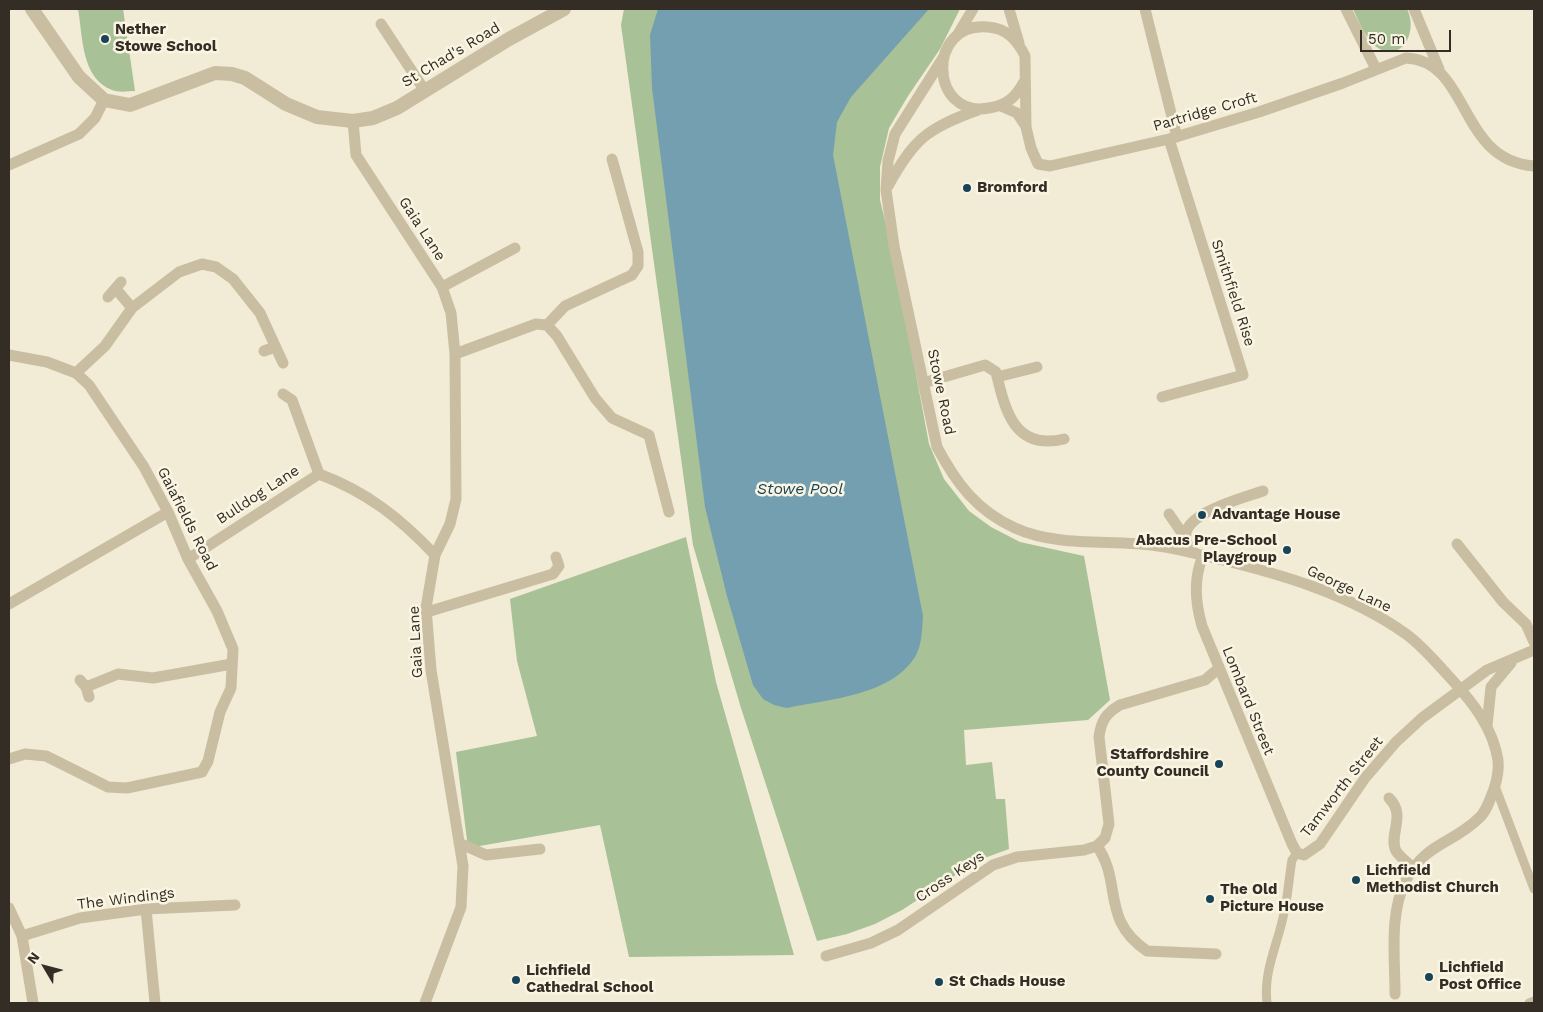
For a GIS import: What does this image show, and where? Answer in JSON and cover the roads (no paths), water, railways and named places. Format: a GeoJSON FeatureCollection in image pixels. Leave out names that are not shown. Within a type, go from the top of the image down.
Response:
{"type":"FeatureCollection","features":[{"type":"Feature","properties":{"kind":"street"},"geometry":{"type":"LineString","coordinates":[[9,165],[79,134],[95,118],[104,100],[96,95],[79,77],[32,9]]}},
{"type":"Feature","properties":{"kind":"street","name":"St Chad's Road"},"geometry":{"type":"LineString","coordinates":[[104,100],[130,105],[215,73],[232,74],[245,78],[286,104],[317,118],[353,121],[373,118],[397,108],[564,9]]}},
{"type":"Feature","properties":{"kind":"street"},"geometry":{"type":"LineString","coordinates":[[973,9],[958,35],[948,46],[943,58],[942,73],[945,84],[952,96],[962,104],[978,110]]}},
{"type":"Feature","properties":{"kind":"street"},"geometry":{"type":"LineString","coordinates":[[1008,9],[1024,56],[1026,70],[1024,82],[1026,127]]}},
{"type":"Feature","properties":{"kind":"street"},"geometry":{"type":"LineString","coordinates":[[1145,9],[1173,138]]}},
{"type":"Feature","properties":{"kind":"street"},"geometry":{"type":"LineString","coordinates":[[1346,9],[1376,70]]}},
{"type":"Feature","properties":{"kind":"street"},"geometry":{"type":"LineString","coordinates":[[1414,9],[1440,70],[1449,81],[1470,123],[1482,139],[1509,160],[1534,166]]}},
{"type":"Feature","properties":{"kind":"street"},"geometry":{"type":"LineString","coordinates":[[381,24],[424,91]]}},
{"type":"Feature","properties":{"kind":"street"},"geometry":{"type":"LineString","coordinates":[[958,35],[969,28],[981,26],[995,27],[1011,35],[1020,46]]}},
{"type":"Feature","properties":{"kind":"street","name":"Stowe Road"},"geometry":{"type":"LineString","coordinates":[[943,58],[895,134],[888,161],[886,190],[894,246],[937,447],[964,491],[992,517],[1032,535],[1159,546],[1200,555]]}},
{"type":"Feature","properties":{"kind":"street","name":"Partridge Croft"},"geometry":{"type":"LineString","coordinates":[[1026,127],[1031,148],[1038,164],[1050,166],[1173,138],[1259,112],[1343,84],[1406,58],[1428,62],[1440,70]]}},
{"type":"Feature","properties":{"kind":"street"},"geometry":{"type":"LineString","coordinates":[[886,190],[901,162],[917,141],[936,126],[978,110],[1008,103],[1018,93],[1024,82]]}},
{"type":"Feature","properties":{"kind":"street"},"geometry":{"type":"LineString","coordinates":[[1001,106],[1017,113],[1026,127]]}},
{"type":"Feature","properties":{"kind":"street","name":"Gaia Lane"},"geometry":{"type":"LineString","coordinates":[[353,121],[356,155],[442,287],[451,313],[455,354],[456,499],[450,524],[435,555],[427,612],[431,670],[463,866],[461,907],[425,1003]]}},
{"type":"Feature","properties":{"kind":"street","name":"Smithfield Rise"},"geometry":{"type":"LineString","coordinates":[[1162,398],[1243,374],[1173,138]]}},
{"type":"Feature","properties":{"kind":"street"},"geometry":{"type":"LineString","coordinates":[[547,326],[565,306],[632,275],[638,266],[638,252],[612,159]]}},
{"type":"Feature","properties":{"kind":"street"},"geometry":{"type":"LineString","coordinates":[[442,287],[515,248]]}},
{"type":"Feature","properties":{"kind":"street"},"geometry":{"type":"LineString","coordinates":[[76,373],[105,346],[132,308],[179,272],[202,264],[216,267],[233,279],[260,313],[283,363]]}},
{"type":"Feature","properties":{"kind":"street"},"geometry":{"type":"LineString","coordinates":[[115,289],[132,308]]}},
{"type":"Feature","properties":{"kind":"street"},"geometry":{"type":"LineString","coordinates":[[455,354],[536,324],[547,326],[558,336],[595,398],[612,418],[649,435],[669,512]]}},
{"type":"Feature","properties":{"kind":"street"},"geometry":{"type":"LineString","coordinates":[[264,351],[275,347]]}},
{"type":"Feature","properties":{"kind":"street","name":"Gaiafields Road"},"geometry":{"type":"LineString","coordinates":[[9,355],[47,362],[76,373],[89,385],[144,467],[168,512],[188,558],[217,611],[232,649],[231,688],[220,712],[208,761],[202,772],[127,788],[108,788],[96,783],[60,761],[46,756],[25,754],[9,759]]}},
{"type":"Feature","properties":{"kind":"street"},"geometry":{"type":"LineString","coordinates":[[923,383],[985,366],[996,372],[1004,407],[1010,419],[1019,429],[1028,436],[1046,443],[1064,439]]}},
{"type":"Feature","properties":{"kind":"street"},"geometry":{"type":"LineString","coordinates":[[997,377],[1037,367]]}},
{"type":"Feature","properties":{"kind":"street","name":"Bulldog Lane"},"geometry":{"type":"LineString","coordinates":[[290,396],[319,474],[346,484],[372,499],[407,525],[435,555]]}},
{"type":"Feature","properties":{"kind":"street","name":"Bulldog Lane"},"geometry":{"type":"LineString","coordinates":[[188,558],[319,474]]}},
{"type":"Feature","properties":{"kind":"street"},"geometry":{"type":"LineString","coordinates":[[1184,536],[1190,524],[1213,508],[1263,491]]}},
{"type":"Feature","properties":{"kind":"street"},"geometry":{"type":"LineString","coordinates":[[9,604],[168,512]]}},
{"type":"Feature","properties":{"kind":"street"},"geometry":{"type":"LineString","coordinates":[[1169,514],[1184,536],[1186,544],[1200,555]]}},
{"type":"Feature","properties":{"kind":"street"},"geometry":{"type":"LineString","coordinates":[[1457,544],[1502,602],[1526,624],[1534,642]]}},
{"type":"Feature","properties":{"kind":"street","name":"Lombard Street"},"geometry":{"type":"LineString","coordinates":[[1200,555],[1196,581],[1197,608],[1218,669],[1297,853]]}},
{"type":"Feature","properties":{"kind":"street","name":"George Lane"},"geometry":{"type":"LineString","coordinates":[[1200,555],[1285,576],[1371,613],[1407,635],[1460,689],[1487,726]]}},
{"type":"Feature","properties":{"kind":"street"},"geometry":{"type":"LineString","coordinates":[[427,612],[553,574],[559,566],[556,557]]}},
{"type":"Feature","properties":{"kind":"street"},"geometry":{"type":"LineString","coordinates":[[1460,689],[1487,670],[1534,650]]}},
{"type":"Feature","properties":{"kind":"street"},"geometry":{"type":"LineString","coordinates":[[1396,994],[1395,921],[1398,904],[1413,868],[1425,854],[1479,818],[1485,810],[1495,786],[1498,761],[1487,726],[1491,687],[1501,673],[1518,657]]}},
{"type":"Feature","properties":{"kind":"street"},"geometry":{"type":"LineString","coordinates":[[85,688],[118,674],[153,678],[232,664]]}},
{"type":"Feature","properties":{"kind":"street"},"geometry":{"type":"LineString","coordinates":[[1216,954],[1147,951],[1139,946],[1123,928],[1114,910],[1106,858],[1098,846],[1105,838],[1109,824],[1099,737],[1100,725],[1108,712],[1120,705],[1205,680],[1218,669]]}},
{"type":"Feature","properties":{"kind":"street","name":"Tamworth Street"},"geometry":{"type":"LineString","coordinates":[[1267,1003],[1266,988],[1272,952],[1284,914],[1292,860],[1297,853],[1304,855],[1320,844],[1366,778],[1396,742],[1460,689]]}},
{"type":"Feature","properties":{"kind":"street"},"geometry":{"type":"LineString","coordinates":[[1495,786],[1534,889]]}},
{"type":"Feature","properties":{"kind":"street"},"geometry":{"type":"LineString","coordinates":[[1389,798],[1395,804],[1397,815],[1395,846],[1397,852],[1413,868]]}},
{"type":"Feature","properties":{"kind":"street"},"geometry":{"type":"LineString","coordinates":[[459,843],[486,855],[540,848]]}},
{"type":"Feature","properties":{"kind":"street","name":"Cross Keys"},"geometry":{"type":"LineString","coordinates":[[826,956],[871,942],[898,930],[993,865],[1017,856],[1084,850],[1098,846]]}},
{"type":"Feature","properties":{"kind":"street","name":"The Windings"},"geometry":{"type":"LineString","coordinates":[[22,936],[80,918],[146,909],[235,905]]}},
{"type":"Feature","properties":{"kind":"street"},"geometry":{"type":"LineString","coordinates":[[9,908],[22,936],[33,1003]]}},
{"type":"Feature","properties":{"kind":"street"},"geometry":{"type":"LineString","coordinates":[[146,909],[155,1003]]}},
{"type":"Feature","properties":{"kind":"street"},"geometry":{"type":"LineString","coordinates":[[1529,1003],[1534,1001]]}},
{"type":"Feature","properties":{"kind":"water","name":"Stowe Pool"},"geometry":{"type":"Polygon","coordinates":[[[658,9],[929,9],[851,97],[837,122],[833,155],[923,616],[919,648],[915,657],[904,670],[875,688],[857,694],[787,708],[774,705],[763,699],[753,685],[727,596],[705,507],[652,88],[650,35],[658,9]]]}},
{"type":"Feature","properties":{"kind":"place","name":"Nether Stowe School"},"geometry":{"type":"Point","coordinates":[105,39]}},
{"type":"Feature","properties":{"kind":"place","name":"Bromford"},"geometry":{"type":"Point","coordinates":[967,188]}},
{"type":"Feature","properties":{"kind":"place","name":"Advantage House"},"geometry":{"type":"Point","coordinates":[1202,515]}},
{"type":"Feature","properties":{"kind":"place","name":"Abacus Pre-School Playgroup"},"geometry":{"type":"Point","coordinates":[1287,550]}},
{"type":"Feature","properties":{"kind":"place","name":"Staffordshire County Council"},"geometry":{"type":"Point","coordinates":[1219,764]}},
{"type":"Feature","properties":{"kind":"place","name":"Lichfield Methodist Church"},"geometry":{"type":"Point","coordinates":[1356,880]}},
{"type":"Feature","properties":{"kind":"place","name":"The Old Picture House"},"geometry":{"type":"Point","coordinates":[1210,899]}},
{"type":"Feature","properties":{"kind":"place","name":"Lichfield Post Office"},"geometry":{"type":"Point","coordinates":[1429,977]}},
{"type":"Feature","properties":{"kind":"place","name":"Lichfield Cathedral School"},"geometry":{"type":"Point","coordinates":[516,980]}},
{"type":"Feature","properties":{"kind":"place","name":"St Chads House"},"geometry":{"type":"Point","coordinates":[939,982]}}]}
